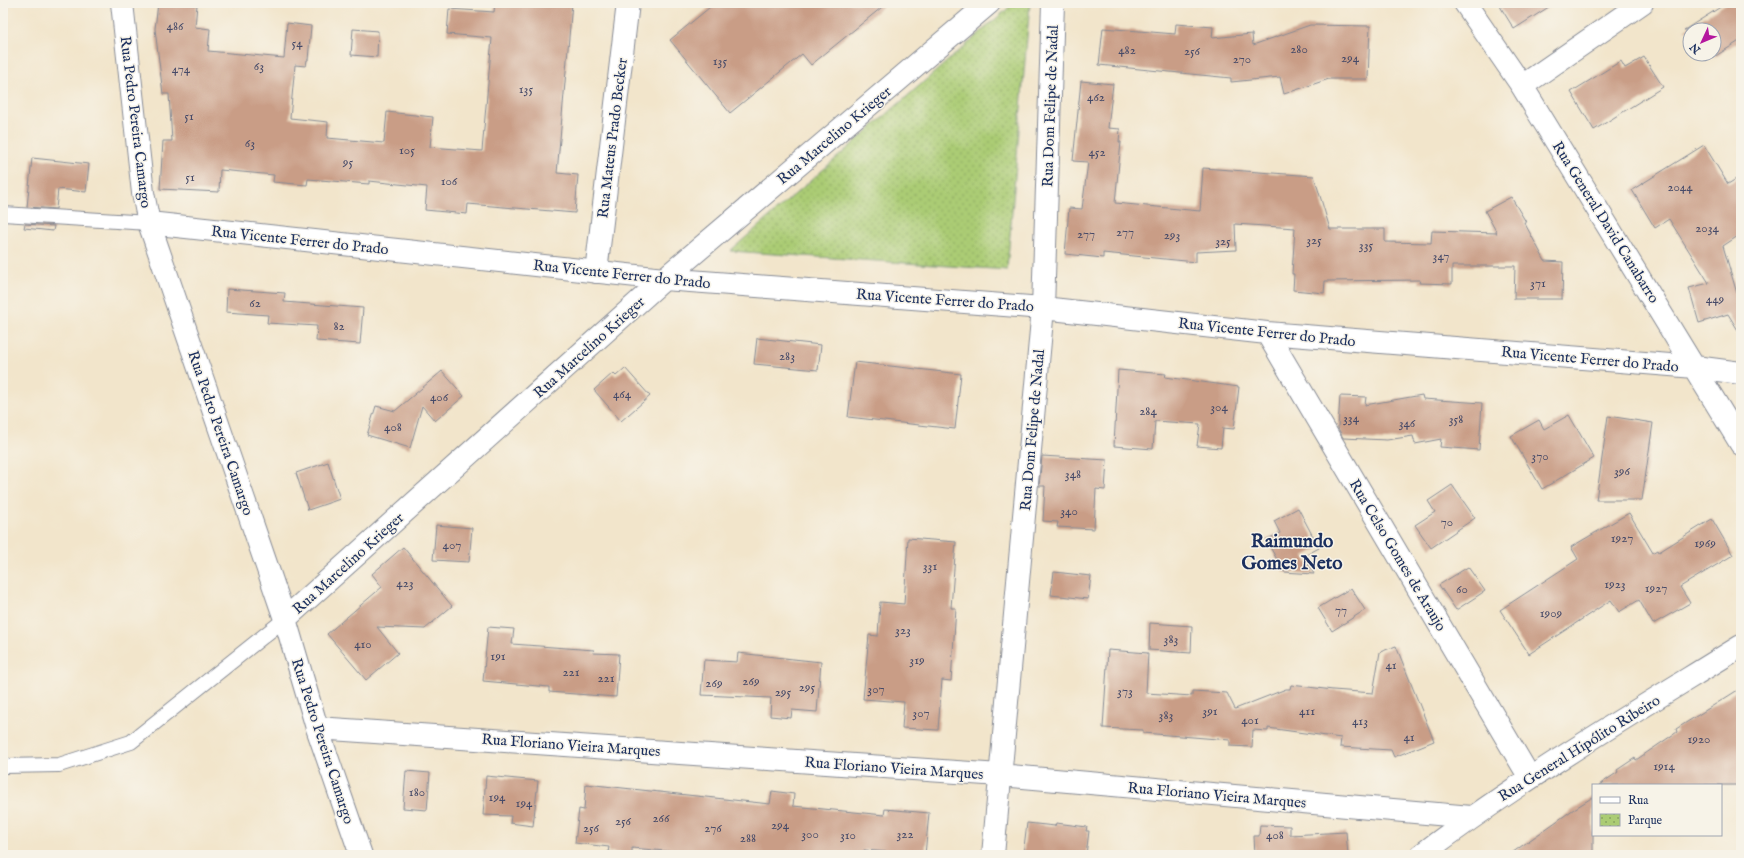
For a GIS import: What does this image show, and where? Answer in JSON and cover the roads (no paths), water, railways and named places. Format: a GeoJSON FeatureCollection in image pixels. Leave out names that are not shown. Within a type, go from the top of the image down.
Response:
{"type":"FeatureCollection","features":[{"type":"Feature","properties":{"kind":"street","name":"Rua Pedro Pereira Camargo"},"geometry":{"type":"LineString","coordinates":[[122,3],[143,193],[149,223],[285,619],[316,728],[361,855]]}},
{"type":"Feature","properties":{"kind":"street","name":"Rua Mateus Prado Becker"},"geometry":{"type":"LineString","coordinates":[[596,272],[628,3]]}},
{"type":"Feature","properties":{"kind":"street","name":"Rua Marcelino Krieger"},"geometry":{"type":"LineString","coordinates":[[285,619],[664,279],[990,3]]}},
{"type":"Feature","properties":{"kind":"street","name":"Rua Dom Felipe de Nadal"},"geometry":{"type":"LineString","coordinates":[[993,855],[1043,308],[1053,3]]}},
{"type":"Feature","properties":{"kind":"street","name":"Rua General David Canabarro"},"geometry":{"type":"LineString","coordinates":[[1465,3],[1522,86],[1741,444]]}},
{"type":"Feature","properties":{"kind":"street"},"geometry":{"type":"LineString","coordinates":[[1522,86],[1642,3]]}},
{"type":"Feature","properties":{"kind":"street","name":"Rua Vicente Ferrer do Prado"},"geometry":{"type":"LineString","coordinates":[[149,223],[664,279],[1043,308],[1267,333],[1695,367],[1741,373]]}},
{"type":"Feature","properties":{"kind":"street","name":"Rua Celso Gomes de Araujo"},"geometry":{"type":"LineString","coordinates":[[1267,333],[1530,778]]}},
{"type":"Feature","properties":{"kind":"street","name":"Rua General Hipólito Ribeiro"},"geometry":{"type":"LineString","coordinates":[[1421,855],[1471,817],[1530,778],[1741,646]]}},
{"type":"Feature","properties":{"kind":"street","name":"Rua Floriano Vieira Marques"},"geometry":{"type":"LineString","coordinates":[[316,728],[1000,775],[1471,817]]}},
{"type":"Feature","properties":{"kind":"lane"},"geometry":{"type":"LineString","coordinates":[[3,214],[149,223]]}},
{"type":"Feature","properties":{"kind":"lane"},"geometry":{"type":"LineString","coordinates":[[3,766],[59,765],[131,742],[285,619]]}},
{"type":"Feature","properties":{"kind":"district","name":"Raimundo Gomes Neto"},"geometry":{"type":"Point","coordinates":[1292,551]}}]}
